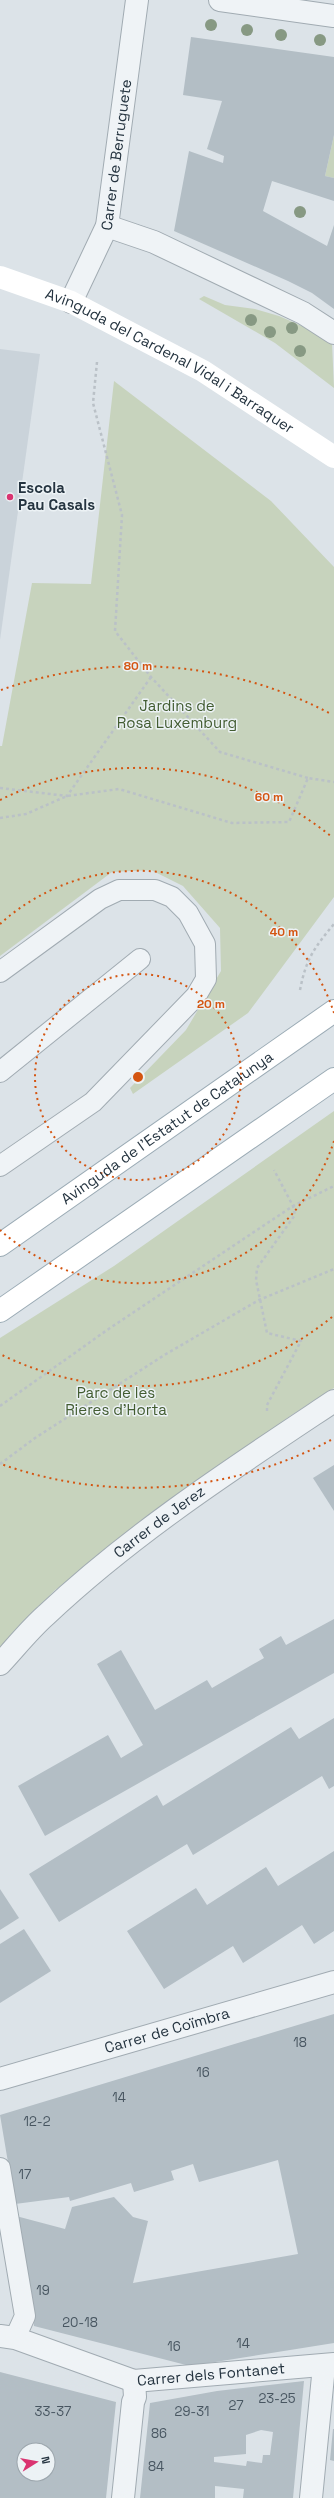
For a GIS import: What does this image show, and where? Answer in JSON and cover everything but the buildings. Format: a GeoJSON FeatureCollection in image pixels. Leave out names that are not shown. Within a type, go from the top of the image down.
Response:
{"type":"FeatureCollection","features":[{"type":"Feature","properties":{"kind":"main road","name":"Avinguda del Cardenal Vidal i Barraquer"},"geometry":{"type":"LineString","coordinates":[[0,277],[71,302],[203,371],[334,457]]}},
{"type":"Feature","properties":{"kind":"main road","name":"Avinguda de l'Estatut de Catalunya"},"geometry":{"type":"LineString","coordinates":[[0,1245],[334,1011]]}},
{"type":"Feature","properties":{"kind":"main road"},"geometry":{"type":"LineString","coordinates":[[0,1311],[334,1079]]}},
{"type":"Feature","properties":{"kind":"street","name":"Carrer de Berruguete"},"geometry":{"type":"LineString","coordinates":[[71,302],[107,226],[137,0]]}},
{"type":"Feature","properties":{"kind":"street"},"geometry":{"type":"LineString","coordinates":[[220,0],[334,16]]}},
{"type":"Feature","properties":{"kind":"street"},"geometry":{"type":"LineString","coordinates":[[107,226],[154,242],[303,313],[334,333]]}},
{"type":"Feature","properties":{"kind":"street","name":"Carrer de Jerez"},"geometry":{"type":"LineString","coordinates":[[0,1664],[46,1615],[132,1542],[218,1478],[334,1401]]}},
{"type":"Feature","properties":{"kind":"street","name":"Carrer de Coïmbra"},"geometry":{"type":"LineString","coordinates":[[0,2079],[334,1982]]}},
{"type":"Feature","properties":{"kind":"street","name":"Carrer dels Fontanet"},"geometry":{"type":"LineString","coordinates":[[8,2337],[134,2381],[329,2365]]}},
{"type":"Feature","properties":{"kind":"street"},"geometry":{"type":"LineString","coordinates":[[311,2498],[329,2365]]}},
{"type":"Feature","properties":{"kind":"street"},"geometry":{"type":"LineString","coordinates":[[123,2498],[133,2402],[135,2397],[134,2381]]}},
{"type":"Feature","properties":{"kind":"lane"},"geometry":{"type":"LineString","coordinates":[[0,972],[100,899],[119,890],[155,890],[172,896],[188,913],[205,944],[206,979],[196,996],[93,1102],[0,1166]]}},
{"type":"Feature","properties":{"kind":"lane"},"geometry":{"type":"LineString","coordinates":[[0,1072],[140,959]]}},
{"type":"Feature","properties":{"kind":"lane"},"geometry":{"type":"LineString","coordinates":[[0,2168],[25,2316],[8,2337]]}},
{"type":"Feature","properties":{"kind":"path"},"geometry":{"type":"LineString","coordinates":[[97,362],[93,403],[122,515],[116,631],[151,677],[220,752],[308,778],[334,782]]}},
{"type":"Feature","properties":{"kind":"path"},"geometry":{"type":"LineString","coordinates":[[0,818],[26,814],[67,796],[151,677]]}},
{"type":"Feature","properties":{"kind":"path"},"geometry":{"type":"LineString","coordinates":[[0,788],[67,796],[119,789],[232,822],[289,822],[308,778]]}},
{"type":"Feature","properties":{"kind":"path"},"geometry":{"type":"LineString","coordinates":[[300,990],[304,971],[313,949],[334,924]]}},
{"type":"Feature","properties":{"kind":"path"},"geometry":{"type":"LineString","coordinates":[[267,1405],[301,1341],[267,1333],[259,1300],[256,1280],[257,1268],[295,1215],[293,1206],[274,1170]]}},
{"type":"Feature","properties":{"kind":"path"},"geometry":{"type":"LineString","coordinates":[[0,1406],[110,1328],[293,1206],[334,1186]]}},
{"type":"Feature","properties":{"kind":"path"},"geometry":{"type":"LineString","coordinates":[[0,1464],[35,1438],[166,1354],[259,1300],[334,1269]]}},
{"type":"Feature","properties":{"kind":"shaded area","name":"Escola Pau Casals"},"geometry":{"type":"Polygon","coordinates":[[[0,349],[40,354],[0,640],[0,349]]]}},
{"type":"Feature","properties":{"kind":"green space"},"geometry":{"type":"Polygon","coordinates":[[[334,135],[334,178],[325,176],[334,135]]]}},
{"type":"Feature","properties":{"kind":"green space"},"geometry":{"type":"Polygon","coordinates":[[[204,296],[225,305],[255,309],[279,316],[302,326],[332,343],[334,388],[275,343],[199,299],[204,296]]]}},
{"type":"Feature","properties":{"kind":"green space","name":"Jardins de Rosa Luxemburg"},"geometry":{"type":"Polygon","coordinates":[[[114,381],[271,501],[334,567],[334,897],[248,1013],[133,1094],[130,1088],[186,1030],[221,971],[220,928],[183,886],[151,870],[112,872],[0,956],[0,746],[2,746],[32,583],[91,584],[114,381]]]}},
{"type":"Feature","properties":{"kind":"green space","name":"Parc de les Rieres d'Horta"},"geometry":{"type":"Polygon","coordinates":[[[334,1111],[334,1388],[290,1416],[55,1590],[0,1647],[0,1338],[114,1266],[334,1111]]]}},
{"type":"Feature","properties":{"kind":"place","name":"Escola Pau Casals"},"geometry":{"type":"Point","coordinates":[10,497]}}]}
